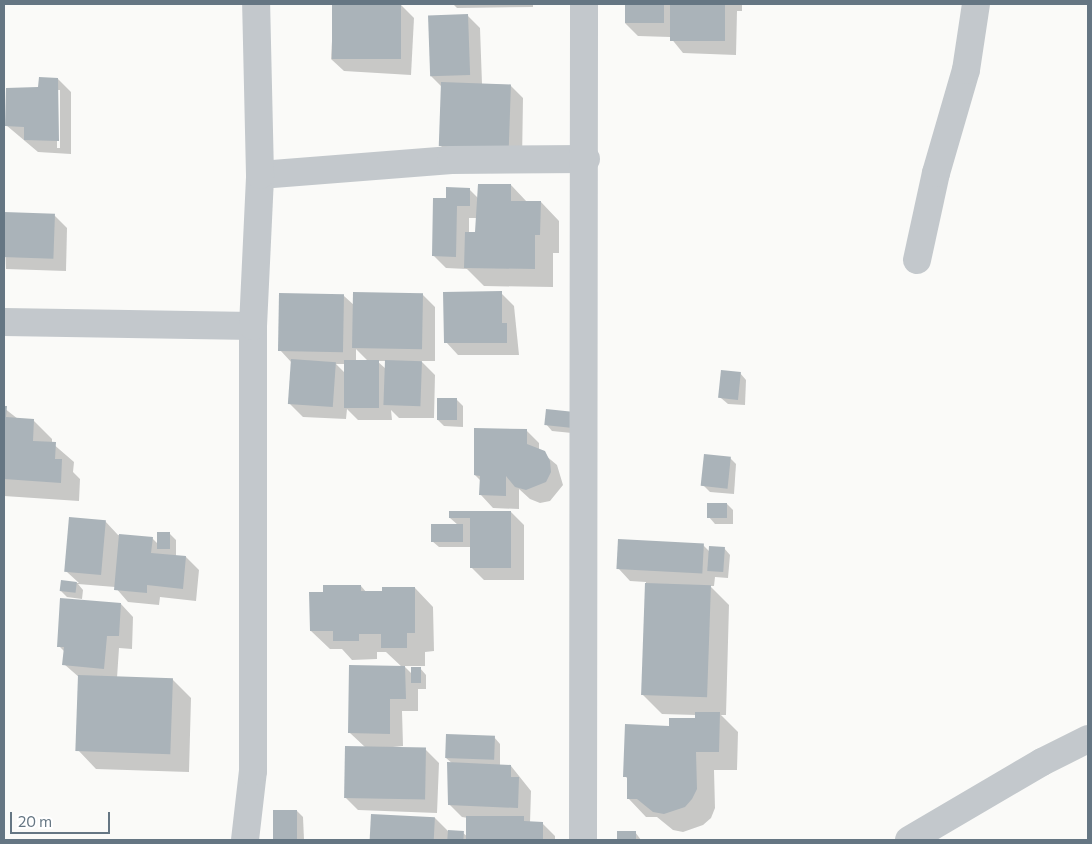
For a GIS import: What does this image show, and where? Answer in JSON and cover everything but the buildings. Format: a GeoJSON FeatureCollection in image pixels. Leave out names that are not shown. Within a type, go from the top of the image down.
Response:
{"type":"FeatureCollection","features":[{"type":"Feature","properties":{"kind":"street"},"geometry":{"type":"LineString","coordinates":[[245,840],[253,771],[253,326],[260,176],[256,4]]}},
{"type":"Feature","properties":{"kind":"street"},"geometry":{"type":"LineString","coordinates":[[583,840],[586,159],[584,4]]}},
{"type":"Feature","properties":{"kind":"street"},"geometry":{"type":"LineString","coordinates":[[917,260],[936,173],[966,70],[976,4]]}},
{"type":"Feature","properties":{"kind":"street"},"geometry":{"type":"LineString","coordinates":[[260,176],[451,160],[586,159]]}},
{"type":"Feature","properties":{"kind":"street"},"geometry":{"type":"LineString","coordinates":[[4,322],[253,326]]}},
{"type":"Feature","properties":{"kind":"street"},"geometry":{"type":"LineString","coordinates":[[909,840],[1042,762],[1088,739]]}}]}
